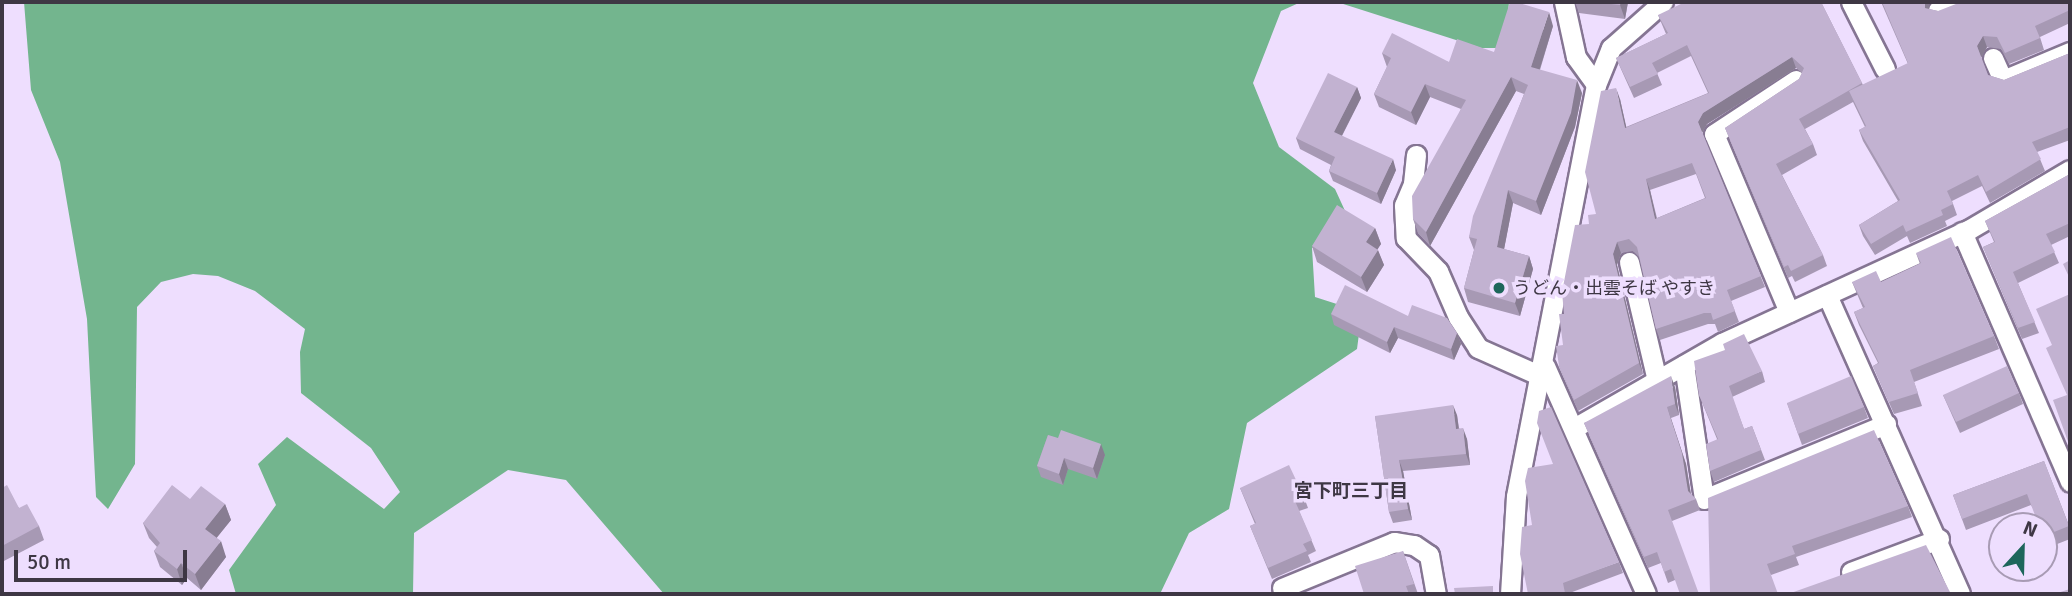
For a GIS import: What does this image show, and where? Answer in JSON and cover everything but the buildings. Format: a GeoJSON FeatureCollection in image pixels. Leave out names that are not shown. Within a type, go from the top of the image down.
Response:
{"type":"FeatureCollection","features":[{"type":"Feature","properties":{"kind":"street"},"geometry":{"type":"LineString","coordinates":[[1564,2],[1576,57],[1596,85]]}},
{"type":"Feature","properties":{"kind":"street"},"geometry":{"type":"LineString","coordinates":[[1510,594],[1516,496],[1544,372],[1596,85],[1611,48],[1663,2]]}},
{"type":"Feature","properties":{"kind":"street"},"geometry":{"type":"LineString","coordinates":[[1851,2],[1885,69]]}},
{"type":"Feature","properties":{"kind":"street"},"geometry":{"type":"LineString","coordinates":[[1938,10],[1962,2]]}},
{"type":"Feature","properties":{"kind":"street"},"geometry":{"type":"LineString","coordinates":[[1993,58],[2003,80],[2070,52]]}},
{"type":"Feature","properties":{"kind":"street"},"geometry":{"type":"LineString","coordinates":[[1788,312],[1714,134],[1796,80]]}},
{"type":"Feature","properties":{"kind":"street"},"geometry":{"type":"LineString","coordinates":[[1416,155],[1413,184],[1404,205],[1406,238],[1438,271],[1458,317],[1478,348],[1544,372],[1574,428],[1646,594]]}},
{"type":"Feature","properties":{"kind":"street"},"geometry":{"type":"LineString","coordinates":[[1574,428],[1684,365],[1788,312],[1962,232],[2070,170]]}},
{"type":"Feature","properties":{"kind":"street"},"geometry":{"type":"LineString","coordinates":[[1962,232],[2070,482]]}},
{"type":"Feature","properties":{"kind":"street"},"geometry":{"type":"LineString","coordinates":[[1629,262],[1657,380]]}},
{"type":"Feature","properties":{"kind":"street"},"geometry":{"type":"LineString","coordinates":[[1827,295],[1939,538],[1958,594]]}},
{"type":"Feature","properties":{"kind":"street"},"geometry":{"type":"LineString","coordinates":[[1684,365],[1704,499],[1886,424]]}},
{"type":"Feature","properties":{"kind":"street"},"geometry":{"type":"LineString","coordinates":[[1830,580],[1939,538]]}},
{"type":"Feature","properties":{"kind":"street"},"geometry":{"type":"LineString","coordinates":[[1282,588],[1394,542],[1414,545],[1429,555],[1436,594]]}},
{"type":"Feature","properties":{"kind":"green space"},"geometry":{"type":"Polygon","coordinates":[[[24,2],[1301,2],[1281,11],[1253,83],[1279,147],[1335,189],[1346,213],[1333,235],[1312,248],[1315,297],[1343,306],[1360,326],[1357,349],[1247,423],[1229,509],[1189,533],[1160,594],[664,594],[566,480],[508,470],[414,533],[413,594],[236,594],[229,570],[276,505],[258,464],[287,437],[384,509],[400,492],[371,448],[301,393],[300,352],[305,329],[255,291],[218,276],[193,274],[161,282],[137,307],[135,464],[108,509],[96,497],[87,319],[60,162],[31,90],[24,2]]]}},
{"type":"Feature","properties":{"kind":"green space"},"geometry":{"type":"Polygon","coordinates":[[[1337,2],[1509,2],[1505,48],[1481,48],[1337,2]]]}},
{"type":"Feature","properties":{"kind":"place","name":"うどん・出雲そば やすき"},"geometry":{"type":"Point","coordinates":[1499,288]}},
{"type":"Feature","properties":{"kind":"district","name":"宮下町三丁目"},"geometry":{"type":"Point","coordinates":[1351,492]}}]}
